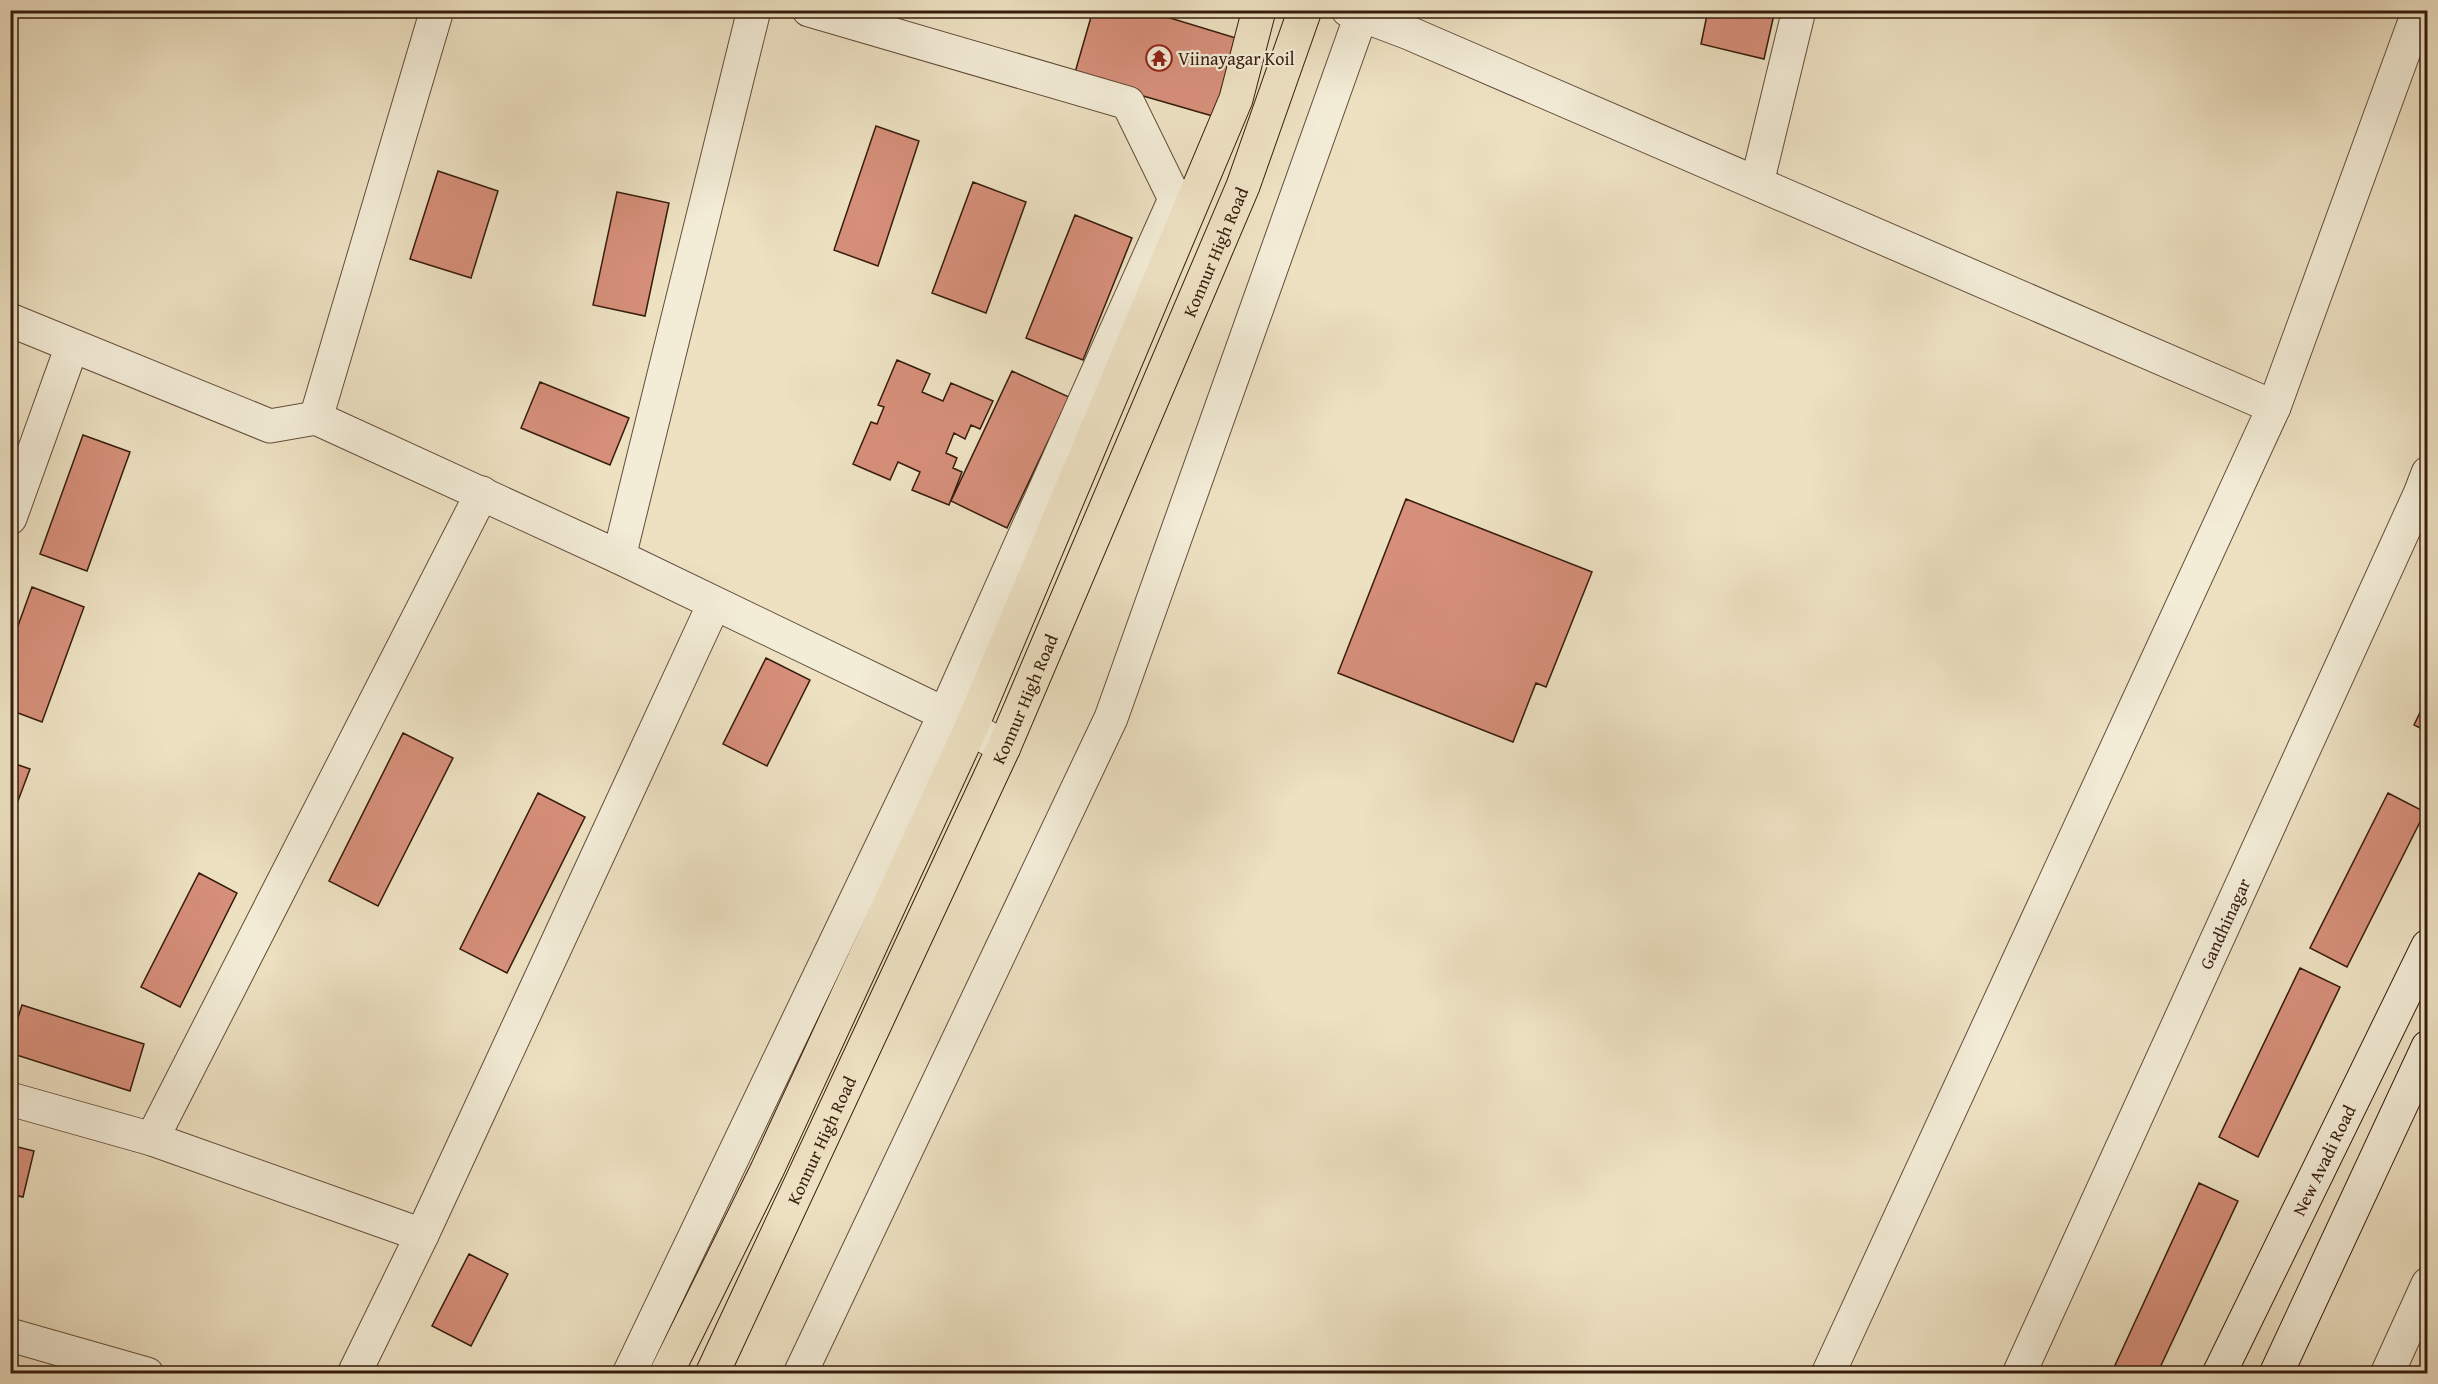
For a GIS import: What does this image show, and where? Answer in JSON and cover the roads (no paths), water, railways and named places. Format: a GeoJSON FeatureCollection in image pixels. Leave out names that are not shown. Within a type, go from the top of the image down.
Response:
{"type":"FeatureCollection","features":[{"type":"Feature","properties":{"kind":"main road"},"geometry":{"type":"LineString","coordinates":[[666,1374],[772,1159],[958,721],[1236,99],[1258,10]]}},
{"type":"Feature","properties":{"kind":"main road","name":"Konnur High Road"},"geometry":{"type":"LineString","coordinates":[[712,1374],[1004,747],[1243,186],[1305,10]]}},
{"type":"Feature","properties":{"kind":"street"},"geometry":{"type":"LineString","coordinates":[[316,418],[436,10]]}},
{"type":"Feature","properties":{"kind":"street"},"geometry":{"type":"LineString","coordinates":[[619,557],[754,10]]}},
{"type":"Feature","properties":{"kind":"street"},"geometry":{"type":"LineString","coordinates":[[628,1374],[958,721],[1175,199],[1128,103],[809,10]]}},
{"type":"Feature","properties":{"kind":"street"},"geometry":{"type":"LineString","coordinates":[[1757,183],[1799,10]]}},
{"type":"Feature","properties":{"kind":"street"},"geometry":{"type":"LineString","coordinates":[[1828,1374],[2274,407],[2419,10]]}},
{"type":"Feature","properties":{"kind":"street"},"geometry":{"type":"LineString","coordinates":[[800,1374],[1111,718],[1358,12],[2274,407]]}},
{"type":"Feature","properties":{"kind":"street"},"geometry":{"type":"LineString","coordinates":[[10,320],[270,426],[316,418],[619,557],[958,721],[1004,747]]}},
{"type":"Feature","properties":{"kind":"street"},"geometry":{"type":"LineString","coordinates":[[10,518],[72,346]]}},
{"type":"Feature","properties":{"kind":"street","name":"Gandhinagar"},"geometry":{"type":"LineString","coordinates":[[2019,1374],[2410,516],[2427,473]]}},
{"type":"Feature","properties":{"kind":"street"},"geometry":{"type":"LineString","coordinates":[[152,1139],[482,493]]}},
{"type":"Feature","properties":{"kind":"street"},"geometry":{"type":"LineString","coordinates":[[354,1374],[422,1235],[714,604]]}},
{"type":"Feature","properties":{"kind":"street","name":"New Avadi Road"},"geometry":{"type":"LineString","coordinates":[[2219,1374],[2427,946]]}},
{"type":"Feature","properties":{"kind":"street"},"geometry":{"type":"LineString","coordinates":[[2276,1374],[2427,1047]]}},
{"type":"Feature","properties":{"kind":"street"},"geometry":{"type":"LineString","coordinates":[[10,1099],[152,1139],[422,1235]]}},
{"type":"Feature","properties":{"kind":"street"},"geometry":{"type":"LineString","coordinates":[[2387,1374],[2427,1284]]}},
{"type":"Feature","properties":{"kind":"street"},"geometry":{"type":"LineString","coordinates":[[10,1335],[147,1374]]}},
{"type":"Feature","properties":{"kind":"place","name":"Viinayagar Koil"},"geometry":{"type":"Point","coordinates":[1159,58]}}]}
